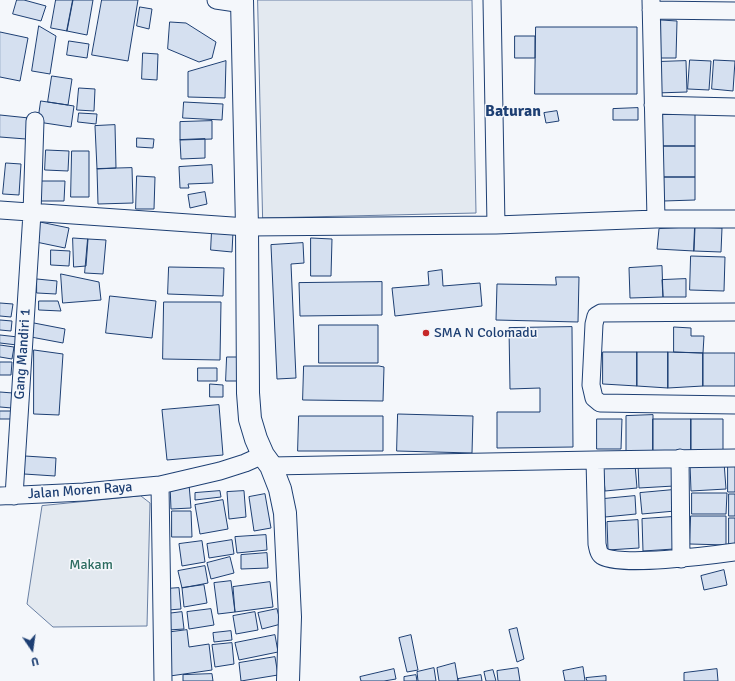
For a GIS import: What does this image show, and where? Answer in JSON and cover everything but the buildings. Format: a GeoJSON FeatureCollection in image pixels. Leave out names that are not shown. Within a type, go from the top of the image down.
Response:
{"type":"FeatureCollection","features":[{"type":"Feature","properties":{"kind":"main road"},"geometry":{"type":"LineString","coordinates":[[242,2],[247,227],[248,393],[250,419],[256,439],[280,489],[285,513],[290,617],[288,681]]}},
{"type":"Feature","properties":{"kind":"street"},"geometry":{"type":"LineString","coordinates":[[216,0],[242,2]]}},
{"type":"Feature","properties":{"kind":"street"},"geometry":{"type":"LineString","coordinates":[[492,0],[496,225]]}},
{"type":"Feature","properties":{"kind":"street"},"geometry":{"type":"LineString","coordinates":[[656,219],[651,5],[735,11]]}},
{"type":"Feature","properties":{"kind":"street"},"geometry":{"type":"LineString","coordinates":[[653,105],[735,107]]}},
{"type":"Feature","properties":{"kind":"street","name":"Gang Mandiri 1"},"geometry":{"type":"LineString","coordinates":[[7,496],[32,213],[35,121]]}},
{"type":"Feature","properties":{"kind":"street"},"geometry":{"type":"LineString","coordinates":[[0,210],[247,227],[496,225],[656,219],[735,219]]}},
{"type":"Feature","properties":{"kind":"street"},"geometry":{"type":"LineString","coordinates":[[735,312],[601,313],[596,316],[594,324],[591,385],[594,398],[600,403],[735,405]]}},
{"type":"Feature","properties":{"kind":"street"},"geometry":{"type":"LineString","coordinates":[[680,458],[681,559]]}},
{"type":"Feature","properties":{"kind":"street"},"geometry":{"type":"LineString","coordinates":[[267,461],[735,458]]}},
{"type":"Feature","properties":{"kind":"street"},"geometry":{"type":"LineString","coordinates":[[595,460],[597,544],[598,550],[602,556],[614,559],[649,560],[681,559],[735,552]]}},
{"type":"Feature","properties":{"kind":"street","name":"Jalan Moren Raya"},"geometry":{"type":"LineString","coordinates":[[7,496],[84,492],[160,485],[220,471],[245,463],[267,461]]}},
{"type":"Feature","properties":{"kind":"street"},"geometry":{"type":"LineString","coordinates":[[160,485],[162,681]]}},
{"type":"Feature","properties":{"kind":"green space"},"geometry":{"type":"Polygon","coordinates":[[[258,0],[472,0],[476,213],[263,218],[258,0]]]}},
{"type":"Feature","properties":{"kind":"green space","name":"Makam"},"geometry":{"type":"Polygon","coordinates":[[[141,496],[150,503],[147,626],[53,627],[27,604],[42,506],[141,496]]]}},
{"type":"Feature","properties":{"kind":"place","name":"SMA N Colomadu"},"geometry":{"type":"Point","coordinates":[426,333]}},
{"type":"Feature","properties":{"kind":"district","name":"Baturan"},"geometry":{"type":"Point","coordinates":[513,112]}}]}
